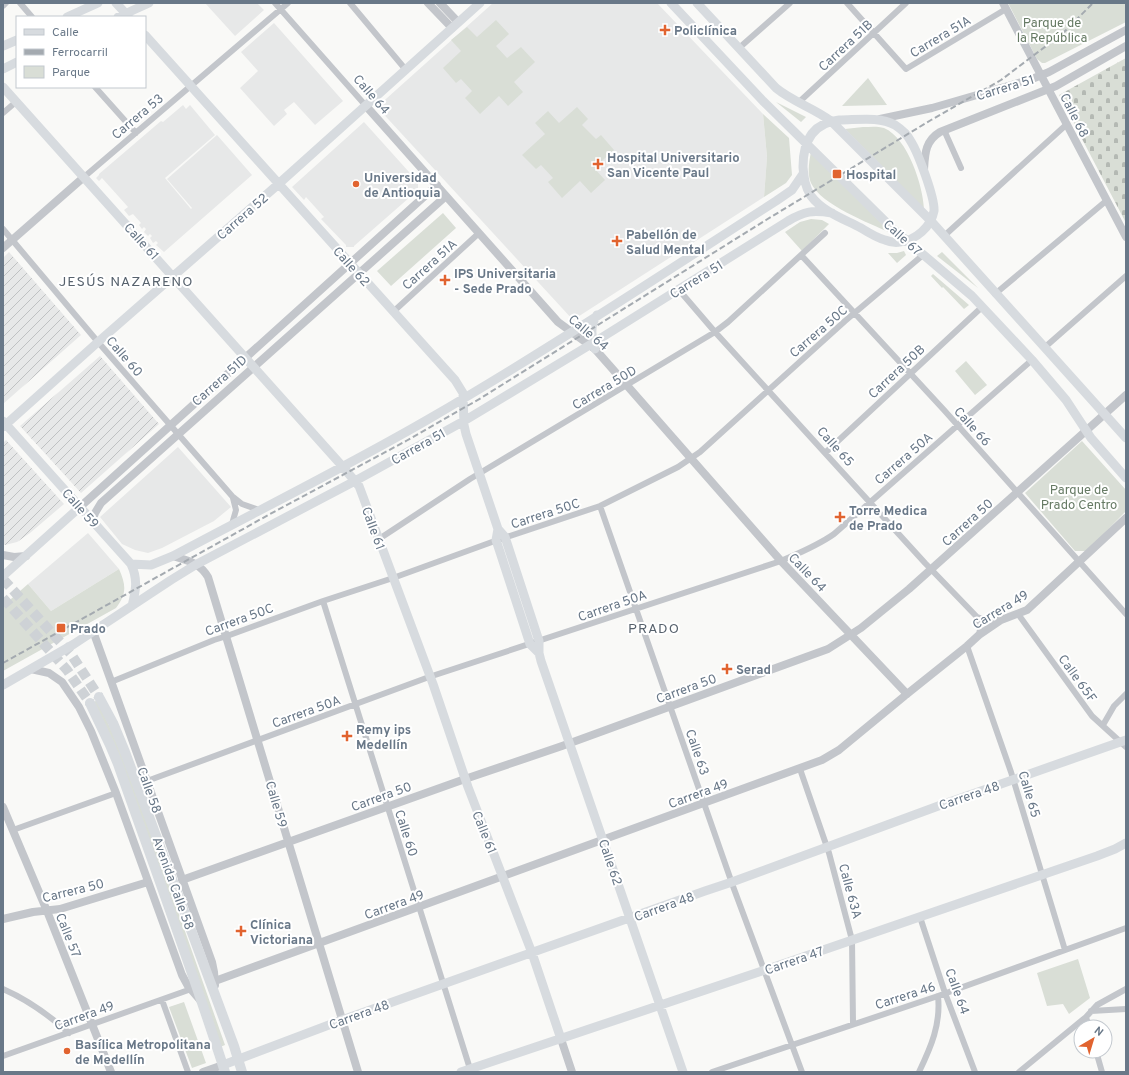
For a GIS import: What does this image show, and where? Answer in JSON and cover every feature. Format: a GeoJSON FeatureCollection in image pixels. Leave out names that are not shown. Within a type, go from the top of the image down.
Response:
{"type":"FeatureCollection","features":[{"type":"Feature","properties":{"kind":"main road"},"geometry":{"type":"LineString","coordinates":[[69,16],[98,3]]}},
{"type":"Feature","properties":{"kind":"main road"},"geometry":{"type":"LineString","coordinates":[[116,3],[124,16],[149,3]]}},
{"type":"Feature","properties":{"kind":"main road","name":"Carrera 52"},"geometry":{"type":"LineString","coordinates":[[4,424],[279,184],[480,3]]}},
{"type":"Feature","properties":{"kind":"main road","name":"Calle 67"},"geometry":{"type":"LineString","coordinates":[[671,3],[741,78],[906,241],[964,288],[1032,360],[1066,400],[1098,447],[1126,478]]}},
{"type":"Feature","properties":{"kind":"main road"},"geometry":{"type":"LineString","coordinates":[[697,3],[776,88],[798,103],[820,113],[831,121],[930,221],[1126,438]]}},
{"type":"Feature","properties":{"kind":"main road","name":"Calle 62"},"geometry":{"type":"LineString","coordinates":[[146,36],[455,380],[463,393],[464,430],[535,643],[684,1072]]}},
{"type":"Feature","properties":{"kind":"main road"},"geometry":{"type":"LineString","coordinates":[[3,46],[16,40]]}},
{"type":"Feature","properties":{"kind":"main road"},"geometry":{"type":"LineString","coordinates":[[3,68],[16,62]]}},
{"type":"Feature","properties":{"kind":"main road","name":"Calle 61"},"geometry":{"type":"LineString","coordinates":[[3,87],[343,467],[360,489],[465,778],[532,953],[561,1039]]}},
{"type":"Feature","properties":{"kind":"main road"},"geometry":{"type":"LineString","coordinates":[[876,120],[891,123],[905,133],[914,147],[934,207],[930,221],[923,231],[914,238],[899,242],[885,240],[821,206],[806,188],[804,153],[807,143],[815,130],[823,124],[831,121],[876,120]]}},
{"type":"Feature","properties":{"kind":"main road","name":"Carrera 51"},"geometry":{"type":"LineString","coordinates":[[131,564],[151,565],[172,556],[343,467],[464,398],[571,332],[783,197],[796,186],[804,174]]}},
{"type":"Feature","properties":{"kind":"main road","name":"Carrera 51"},"geometry":{"type":"LineString","coordinates":[[3,685],[93,631],[197,564],[464,422],[593,346],[800,214],[814,211],[832,213]]}},
{"type":"Feature","properties":{"kind":"main road"},"geometry":{"type":"LineString","coordinates":[[593,346],[592,328],[597,315]]}},
{"type":"Feature","properties":{"kind":"main road","name":"Calle 59"},"geometry":{"type":"LineString","coordinates":[[4,424],[131,564],[137,587],[132,606]]}},
{"type":"Feature","properties":{"kind":"main road","name":"Carrera 51D"},"geometry":{"type":"LineString","coordinates":[[3,576],[80,507]]}},
{"type":"Feature","properties":{"kind":"main road"},"geometry":{"type":"LineString","coordinates":[[66,520],[79,518],[92,521]]}},
{"type":"Feature","properties":{"kind":"main road","name":"Avenida Calle 58"},"geometry":{"type":"LineString","coordinates":[[99,697],[113,723],[123,747],[242,1072]]}},
{"type":"Feature","properties":{"kind":"main road","name":"Avenida Calle 58"},"geometry":{"type":"LineString","coordinates":[[90,703],[118,764],[194,989],[200,1000],[219,1050],[224,1068]]}},
{"type":"Feature","properties":{"kind":"main road","name":"Carrera 48"},"geometry":{"type":"LineString","coordinates":[[224,1068],[238,1059],[342,1020],[732,882],[941,804],[1124,743]]}},
{"type":"Feature","properties":{"kind":"main road","name":"Carrera 47"},"geometry":{"type":"LineString","coordinates":[[467,1071],[1109,852],[1126,843]]}},
{"type":"Feature","properties":{"kind":"street"},"geometry":{"type":"LineString","coordinates":[[3,6],[6,3]]}},
{"type":"Feature","properties":{"kind":"street"},"geometry":{"type":"LineString","coordinates":[[20,3],[31,16]]}},
{"type":"Feature","properties":{"kind":"street","name":"Calle 64"},"geometry":{"type":"LineString","coordinates":[[276,3],[558,322],[593,346],[780,561],[907,694]]}},
{"type":"Feature","properties":{"kind":"street","name":"Carrera 53"},"geometry":{"type":"LineString","coordinates":[[3,248],[288,3]]}},
{"type":"Feature","properties":{"kind":"street"},"geometry":{"type":"LineString","coordinates":[[350,3],[406,70]]}},
{"type":"Feature","properties":{"kind":"street"},"geometry":{"type":"LineString","coordinates":[[428,3],[455,25]]}},
{"type":"Feature","properties":{"kind":"street"},"geometry":{"type":"LineString","coordinates":[[440,3],[455,25]]}},
{"type":"Feature","properties":{"kind":"street"},"geometry":{"type":"LineString","coordinates":[[739,48],[790,3]]}},
{"type":"Feature","properties":{"kind":"street"},"geometry":{"type":"LineString","coordinates":[[848,3],[874,33]]}},
{"type":"Feature","properties":{"kind":"street","name":"Carrera 51B"},"geometry":{"type":"LineString","coordinates":[[798,103],[906,3]]}},
{"type":"Feature","properties":{"kind":"street","name":"Carrera 51A"},"geometry":{"type":"LineString","coordinates":[[874,33],[906,69],[1004,6]]}},
{"type":"Feature","properties":{"kind":"street","name":"Calle 68"},"geometry":{"type":"LineString","coordinates":[[1004,6],[1126,237]]}},
{"type":"Feature","properties":{"kind":"street","name":"Carrera 51"},"geometry":{"type":"LineString","coordinates":[[876,120],[932,108],[1042,76],[1126,30]]}},
{"type":"Feature","properties":{"kind":"street","name":"Carrera 51"},"geometry":{"type":"LineString","coordinates":[[924,174],[925,155],[928,144],[936,134],[1049,89],[1126,46]]}},
{"type":"Feature","properties":{"kind":"street"},"geometry":{"type":"LineString","coordinates":[[97,88],[136,133]]}},
{"type":"Feature","properties":{"kind":"street"},"geometry":{"type":"LineString","coordinates":[[3,113],[17,101]]}},
{"type":"Feature","properties":{"kind":"street"},"geometry":{"type":"LineString","coordinates":[[944,236],[1067,124]]}},
{"type":"Feature","properties":{"kind":"street"},"geometry":{"type":"LineString","coordinates":[[944,130],[962,168]]}},
{"type":"Feature","properties":{"kind":"street","name":"Carrera 51D"},"geometry":{"type":"LineString","coordinates":[[80,507],[437,185]]}},
{"type":"Feature","properties":{"kind":"street","name":"Carrera 51D"},"geometry":{"type":"LineString","coordinates":[[92,521],[101,503],[255,368],[446,196]]}},
{"type":"Feature","properties":{"kind":"street"},"geometry":{"type":"LineString","coordinates":[[995,294],[1106,201]]}},
{"type":"Feature","properties":{"kind":"street","name":"Calle 60"},"geometry":{"type":"LineString","coordinates":[[3,229],[98,342],[232,496],[242,504],[259,510]]}},
{"type":"Feature","properties":{"kind":"street","name":"Carrera 51A"},"geometry":{"type":"LineString","coordinates":[[393,312],[479,233]]}},
{"type":"Feature","properties":{"kind":"street","name":"Carrera 50D"},"geometry":{"type":"LineString","coordinates":[[378,539],[479,474],[715,332],[825,233]]}},
{"type":"Feature","properties":{"kind":"street","name":"Calle 66"},"geometry":{"type":"LineString","coordinates":[[801,255],[910,373],[1126,614]]}},
{"type":"Feature","properties":{"kind":"street","name":"Carrera 50C"},"geometry":{"type":"LineString","coordinates":[[111,682],[214,640],[501,539],[600,506],[691,459],[855,313],[923,255]]}},
{"type":"Feature","properties":{"kind":"street"},"geometry":{"type":"LineString","coordinates":[[1044,348],[1126,276]]}},
{"type":"Feature","properties":{"kind":"street","name":"Calle 65"},"geometry":{"type":"LineString","coordinates":[[679,290],[715,332],[931,570],[977,617]]}},
{"type":"Feature","properties":{"kind":"street","name":"Carrera 50B"},"geometry":{"type":"LineString","coordinates":[[825,453],[982,307]]}},
{"type":"Feature","properties":{"kind":"street","name":"Carrera 50A"},"geometry":{"type":"LineString","coordinates":[[147,781],[429,677],[780,561],[822,542],[870,502],[1032,360]]}},
{"type":"Feature","properties":{"kind":"street","name":"Carrera 50"},"geometry":{"type":"LineString","coordinates":[[182,880],[465,778],[570,743],[828,649],[861,628],[931,570],[1126,395]]}},
{"type":"Feature","properties":{"kind":"street"},"geometry":{"type":"LineString","coordinates":[[232,496],[236,510],[232,524]]}},
{"type":"Feature","properties":{"kind":"street","name":"Calle 63"},"geometry":{"type":"LineString","coordinates":[[600,506],[732,882],[802,1072]]}},
{"type":"Feature","properties":{"kind":"street","name":"Carrera 49"},"geometry":{"type":"LineString","coordinates":[[215,981],[705,804],[822,760],[839,750],[979,635],[1008,616],[1027,610],[1126,518]]}},
{"type":"Feature","properties":{"kind":"street"},"geometry":{"type":"LineString","coordinates":[[3,555],[26,556]]}},
{"type":"Feature","properties":{"kind":"street"},"geometry":{"type":"LineString","coordinates":[[172,556],[197,564]]}},
{"type":"Feature","properties":{"kind":"street","name":"Calle 59"},"geometry":{"type":"LineString","coordinates":[[197,564],[205,571],[208,577],[227,636],[358,1072]]}},
{"type":"Feature","properties":{"kind":"street","name":"Calle 60"},"geometry":{"type":"LineString","coordinates":[[323,601],[443,985],[467,1071]]}},
{"type":"Feature","properties":{"kind":"street","name":"Calle 65F"},"geometry":{"type":"LineString","coordinates":[[1018,614],[1092,716],[1124,743]]}},
{"type":"Feature","properties":{"kind":"street"},"geometry":{"type":"LineString","coordinates":[[977,617],[987,620],[1001,620]]}},
{"type":"Feature","properties":{"kind":"street"},"geometry":{"type":"LineString","coordinates":[[977,617],[980,629],[979,635]]}},
{"type":"Feature","properties":{"kind":"street","name":"Calle 58"},"geometry":{"type":"LineString","coordinates":[[93,631],[212,962],[215,981],[215,996]]}},
{"type":"Feature","properties":{"kind":"street","name":"Calle 65"},"geometry":{"type":"LineString","coordinates":[[967,646],[1013,779],[1065,950]]}},
{"type":"Feature","properties":{"kind":"street"},"geometry":{"type":"LineString","coordinates":[[31,669],[49,673],[62,682],[68,689],[91,731],[116,794],[182,975],[194,989]]}},
{"type":"Feature","properties":{"kind":"street"},"geometry":{"type":"LineString","coordinates":[[1103,725],[1114,706],[1126,694]]}},
{"type":"Feature","properties":{"kind":"street","name":"Calle 63A"},"geometry":{"type":"LineString","coordinates":[[800,769],[827,847],[852,940],[854,1023]]}},
{"type":"Feature","properties":{"kind":"street"},"geometry":{"type":"LineString","coordinates":[[13,830],[116,794]]}},
{"type":"Feature","properties":{"kind":"street","name":"Calle 57"},"geometry":{"type":"LineString","coordinates":[[3,807],[47,910],[111,1072]]}},
{"type":"Feature","properties":{"kind":"street","name":"Carrera 50"},"geometry":{"type":"LineString","coordinates":[[3,919],[33,912],[60,909],[148,882]]}},
{"type":"Feature","properties":{"kind":"street","name":"Calle 64"},"geometry":{"type":"LineString","coordinates":[[920,917],[945,993],[974,1072]]}},
{"type":"Feature","properties":{"kind":"street","name":"Carrera 46"},"geometry":{"type":"LineString","coordinates":[[712,1072],[938,996],[1126,928]]}},
{"type":"Feature","properties":{"kind":"street"},"geometry":{"type":"LineString","coordinates":[[3,989],[49,1015],[69,1033]]}},
{"type":"Feature","properties":{"kind":"street","name":"Carrera 49"},"geometry":{"type":"LineString","coordinates":[[3,1056],[194,989]]}},
{"type":"Feature","properties":{"kind":"street"},"geometry":{"type":"LineString","coordinates":[[1019,1072],[1086,1017],[1091,1011],[1107,999],[1126,989]]}},
{"type":"Feature","properties":{"kind":"street"},"geometry":{"type":"LineString","coordinates":[[920,1072],[934,1040],[939,1009],[938,996]]}},
{"type":"Feature","properties":{"kind":"street"},"geometry":{"type":"LineString","coordinates":[[162,1000],[188,1072]]}},
{"type":"Feature","properties":{"kind":"street"},"geometry":{"type":"LineString","coordinates":[[1091,1011],[1126,1009]]}},
{"type":"Feature","properties":{"kind":"street","name":"Calle 61"},"geometry":{"type":"LineString","coordinates":[[561,1039],[572,1072]]}},
{"type":"Feature","properties":{"kind":"street"},"geometry":{"type":"LineString","coordinates":[[1098,1059],[1102,1072]]}},
{"type":"Feature","properties":{"kind":"street","name":"Carrera 48"},"geometry":{"type":"LineString","coordinates":[[202,1072],[224,1068]]}},
{"type":"Feature","properties":{"kind":"shaded area"},"geometry":{"type":"Polygon","coordinates":[[[205,3],[257,3],[264,10],[235,36],[205,3]]]}},
{"type":"Feature","properties":{"kind":"shaded area","name":"Hospital Universitario San Vicente Paul"},"geometry":{"type":"Polygon","coordinates":[[[493,3],[657,3],[763,114],[767,157],[764,197],[573,320],[377,107],[493,3]]]}},
{"type":"Feature","properties":{"kind":"shaded area"},"geometry":{"type":"Polygon","coordinates":[[[274,23],[343,101],[315,125],[294,102],[284,110],[287,114],[274,126],[240,88],[258,71],[241,52],[274,23]]]}},
{"type":"Feature","properties":{"kind":"shaded area"},"geometry":{"type":"Polygon","coordinates":[[[183,105],[186,109],[190,105],[215,135],[165,178],[191,209],[192,208],[167,179],[217,135],[252,175],[164,252],[156,245],[158,243],[156,241],[153,243],[150,238],[152,236],[150,234],[148,236],[144,232],[146,229],[144,227],[142,229],[139,225],[141,223],[133,214],[129,216],[124,210],[128,207],[102,178],[99,181],[96,178],[161,121],[163,122],[183,105]]]}},
{"type":"Feature","properties":{"kind":"shaded area","name":"Universidad de Antioquia"},"geometry":{"type":"Polygon","coordinates":[[[364,122],[418,182],[418,190],[354,247],[346,247],[346,245],[321,219],[324,217],[306,197],[304,200],[292,187],[364,122]]]}},
{"type":"Feature","properties":{"kind":"shaded area"},"geometry":{"type":"Polygon","coordinates":[[[9,252],[81,335],[3,404],[3,258],[9,252]]]}},
{"type":"Feature","properties":{"kind":"shaded area"},"geometry":{"type":"Polygon","coordinates":[[[100,356],[159,424],[81,493],[20,426],[100,356]]]}},
{"type":"Feature","properties":{"kind":"shaded area"},"geometry":{"type":"Polygon","coordinates":[[[6,440],[64,504],[30,533],[17,542],[5,545],[3,544],[3,443],[6,440]]]}},
{"type":"Feature","properties":{"kind":"shaded area"},"geometry":{"type":"Polygon","coordinates":[[[178,447],[231,507],[214,521],[162,548],[148,553],[135,550],[122,544],[100,517],[178,447]]]}},
{"type":"Feature","properties":{"kind":"shaded area"},"geometry":{"type":"Polygon","coordinates":[[[88,533],[119,569],[51,611],[28,584],[88,533]]]}},
{"type":"Feature","properties":{"kind":"green space","name":"Parque de la República"},"geometry":{"type":"Polygon","coordinates":[[[1008,3],[1126,3],[1126,22],[1045,63],[1042,63],[1037,59],[1008,3]]]}},
{"type":"Feature","properties":{"kind":"green space"},"geometry":{"type":"Polygon","coordinates":[[[496,20],[509,34],[496,46],[507,58],[521,47],[535,62],[514,82],[523,92],[508,106],[499,96],[480,114],[465,98],[472,91],[461,79],[456,83],[443,68],[461,51],[451,40],[467,27],[477,37],[496,20]]]}},
{"type":"Feature","properties":{"kind":"green space"},"geometry":{"type":"Polygon","coordinates":[[[1126,58],[1126,223],[1059,95],[1126,58]]]}},
{"type":"Feature","properties":{"kind":"green space"},"geometry":{"type":"Polygon","coordinates":[[[868,78],[887,105],[842,106],[868,78]]]}},
{"type":"Feature","properties":{"kind":"green space"},"geometry":{"type":"Polygon","coordinates":[[[776,102],[806,117],[801,122],[776,102]]]}},
{"type":"Feature","properties":{"kind":"green space"},"geometry":{"type":"Polygon","coordinates":[[[577,107],[588,119],[582,125],[596,139],[601,135],[614,150],[594,168],[605,180],[591,193],[580,181],[562,198],[548,182],[553,178],[541,165],[536,169],[522,155],[545,134],[535,123],[548,111],[559,123],[577,107]]]}},
{"type":"Feature","properties":{"kind":"green space"},"geometry":{"type":"Polygon","coordinates":[[[763,114],[789,138],[792,175],[786,183],[764,197],[767,157],[763,114]]]}},
{"type":"Feature","properties":{"kind":"green space"},"geometry":{"type":"Polygon","coordinates":[[[863,127],[884,128],[893,133],[900,142],[913,164],[921,188],[924,209],[845,129],[863,127]]]}},
{"type":"Feature","properties":{"kind":"green space"},"geometry":{"type":"Polygon","coordinates":[[[811,152],[891,233],[859,219],[835,206],[816,191],[809,176],[811,152]]]}},
{"type":"Feature","properties":{"kind":"green space"},"geometry":{"type":"Polygon","coordinates":[[[443,213],[456,228],[391,286],[377,271],[443,213]]]}},
{"type":"Feature","properties":{"kind":"green space"},"geometry":{"type":"Polygon","coordinates":[[[811,219],[822,220],[829,224],[802,251],[785,232],[800,222],[811,219]]]}},
{"type":"Feature","properties":{"kind":"green space"},"geometry":{"type":"Polygon","coordinates":[[[904,251],[906,255],[897,263],[888,253],[897,253],[904,251]]]}},
{"type":"Feature","properties":{"kind":"green space"},"geometry":{"type":"Polygon","coordinates":[[[942,252],[978,288],[937,256],[942,252]]]}},
{"type":"Feature","properties":{"kind":"green space"},"geometry":{"type":"Polygon","coordinates":[[[933,274],[969,305],[964,309],[931,276],[933,274]]]}},
{"type":"Feature","properties":{"kind":"green space"},"geometry":{"type":"Polygon","coordinates":[[[966,361],[987,385],[975,395],[955,371],[966,361]]]}},
{"type":"Feature","properties":{"kind":"green space","name":"Parque de Prado Centro"},"geometry":{"type":"Polygon","coordinates":[[[1082,441],[1126,490],[1126,511],[1087,551],[1075,551],[1025,493],[1082,441]]]}},
{"type":"Feature","properties":{"kind":"green space"},"geometry":{"type":"Polygon","coordinates":[[[119,569],[124,584],[124,593],[116,608],[3,671],[3,606],[28,584],[51,611],[119,569]]]}},
{"type":"Feature","properties":{"kind":"green space"},"geometry":{"type":"Polygon","coordinates":[[[97,700],[123,755],[225,1045],[220,1047],[93,703],[97,700]]]}},
{"type":"Feature","properties":{"kind":"green space"},"geometry":{"type":"Polygon","coordinates":[[[1078,959],[1090,998],[1069,1014],[1063,1004],[1047,1006],[1037,973],[1078,959]]]}},
{"type":"Feature","properties":{"kind":"green space"},"geometry":{"type":"Polygon","coordinates":[[[184,1002],[206,1063],[192,1068],[169,1007],[184,1002]]]}},
{"type":"Feature","properties":{"kind":"tunnel"},"geometry":{"type":"LineString","coordinates":[[3,579],[71,654],[99,697]]}},
{"type":"Feature","properties":{"kind":"tunnel"},"geometry":{"type":"LineString","coordinates":[[3,598],[67,670],[90,703]]}},
{"type":"Feature","properties":{"kind":"railway"},"geometry":{"type":"LineString","coordinates":[[3,663],[270,514],[406,441],[481,398],[766,220],[931,120],[1001,80],[1062,34],[1093,3]]}},
{"type":"Feature","properties":{"kind":"place","name":"Policlínica"},"geometry":{"type":"Point","coordinates":[665,30]}},
{"type":"Feature","properties":{"kind":"place","name":"Hospital Universitario San Vicente Paul"},"geometry":{"type":"Point","coordinates":[598,164]}},
{"type":"Feature","properties":{"kind":"place","name":"Hospital"},"geometry":{"type":"Point","coordinates":[837,174]}},
{"type":"Feature","properties":{"kind":"place","name":"Universidad de Antioquia"},"geometry":{"type":"Point","coordinates":[356,184]}},
{"type":"Feature","properties":{"kind":"place","name":"Pabellón de Salud Mental"},"geometry":{"type":"Point","coordinates":[617,241]}},
{"type":"Feature","properties":{"kind":"place","name":"IPS Universitaria - Sede Prado"},"geometry":{"type":"Point","coordinates":[445,280]}},
{"type":"Feature","properties":{"kind":"place","name":"Torre Medica de Prado"},"geometry":{"type":"Point","coordinates":[840,517]}},
{"type":"Feature","properties":{"kind":"place","name":"Prado"},"geometry":{"type":"Point","coordinates":[61,628]}},
{"type":"Feature","properties":{"kind":"place","name":"Serad"},"geometry":{"type":"Point","coordinates":[727,669]}},
{"type":"Feature","properties":{"kind":"place","name":"Remy ips Medellín"},"geometry":{"type":"Point","coordinates":[347,736]}},
{"type":"Feature","properties":{"kind":"place","name":"Clínica Victoriana"},"geometry":{"type":"Point","coordinates":[241,931]}},
{"type":"Feature","properties":{"kind":"place","name":"Basílica Metropolitana de Medellín"},"geometry":{"type":"Point","coordinates":[67,1051]}},
{"type":"Feature","properties":{"kind":"district","name":"JESÚS NAZARENO"},"geometry":{"type":"Point","coordinates":[126,281]}},
{"type":"Feature","properties":{"kind":"district","name":"PRADO"},"geometry":{"type":"Point","coordinates":[654,628]}}]}
